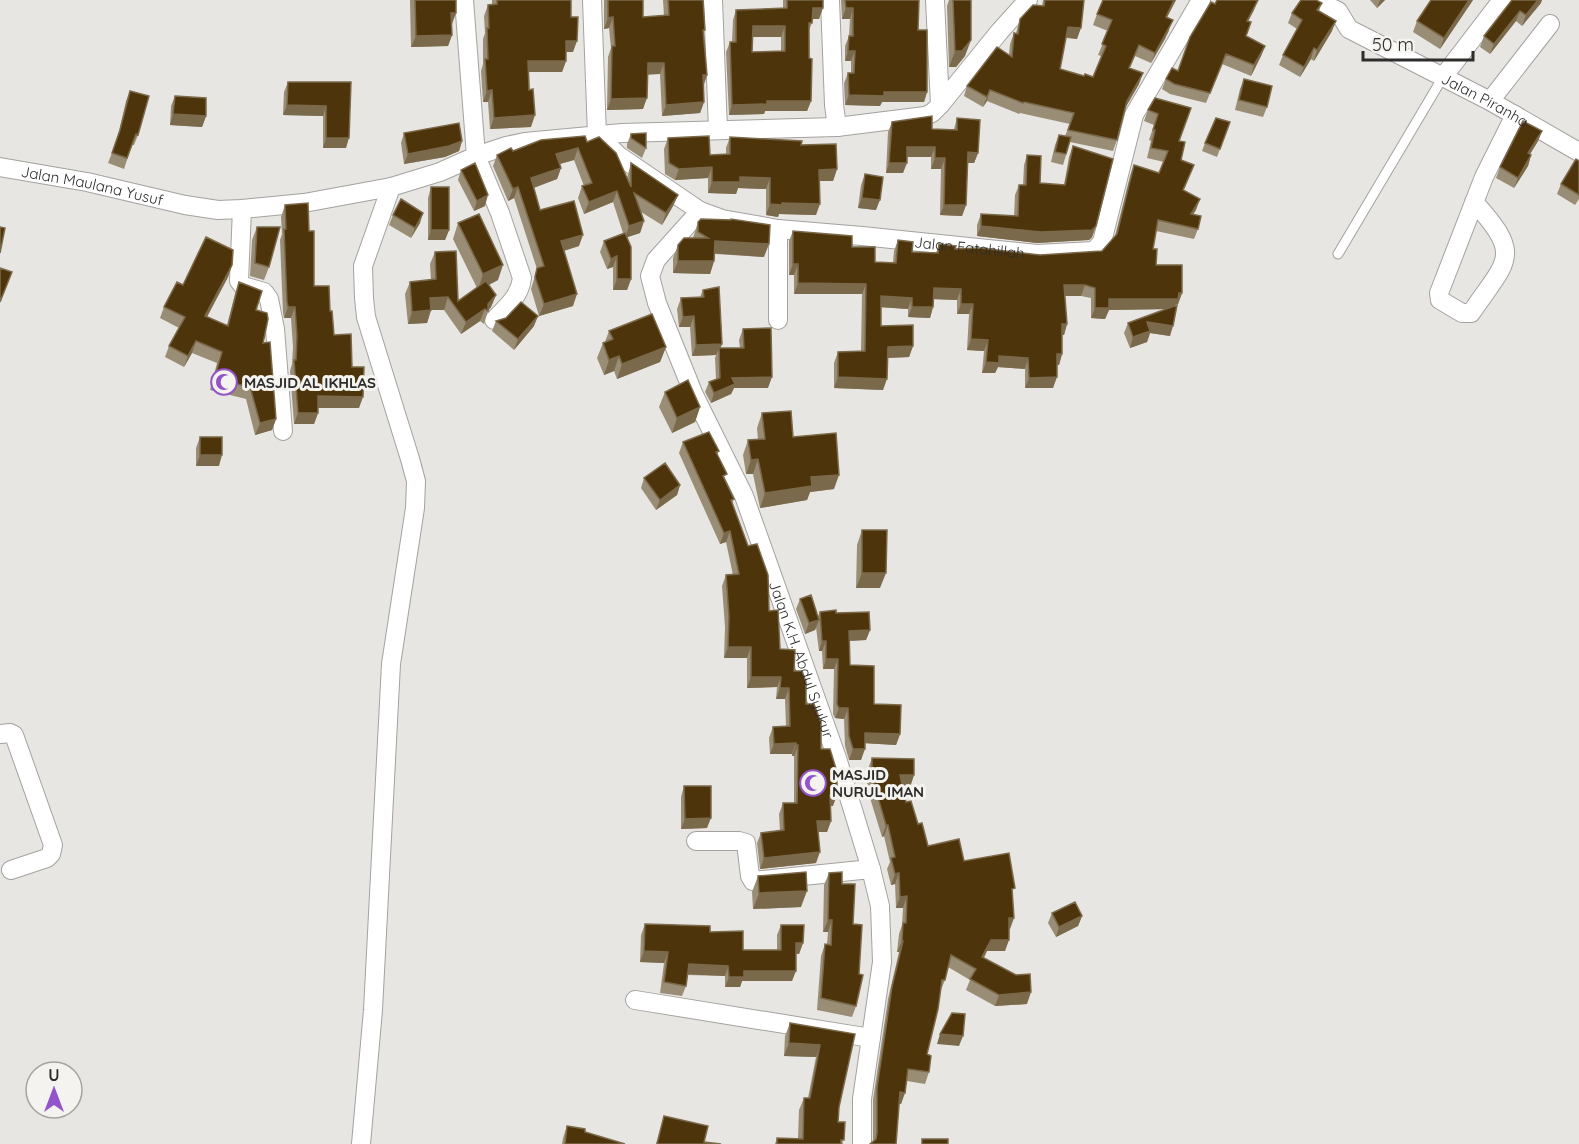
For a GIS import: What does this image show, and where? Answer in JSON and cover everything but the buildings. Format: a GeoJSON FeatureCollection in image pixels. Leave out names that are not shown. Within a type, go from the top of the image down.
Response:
{"type":"FeatureCollection","features":[{"type":"Feature","properties":{"kind":"street"},"geometry":{"type":"LineString","coordinates":[[464,0],[476,156],[501,213],[522,278],[521,287],[515,298],[494,320]]}},
{"type":"Feature","properties":{"kind":"street"},"geometry":{"type":"LineString","coordinates":[[592,0],[597,135]]}},
{"type":"Feature","properties":{"kind":"street"},"geometry":{"type":"LineString","coordinates":[[714,0],[718,130]]}},
{"type":"Feature","properties":{"kind":"street"},"geometry":{"type":"LineString","coordinates":[[830,0],[837,128]]}},
{"type":"Feature","properties":{"kind":"street"},"geometry":{"type":"LineString","coordinates":[[935,0],[939,105]]}},
{"type":"Feature","properties":{"kind":"street"},"geometry":{"type":"LineString","coordinates":[[939,105],[1028,0]]}},
{"type":"Feature","properties":{"kind":"street","name":"Jalan Fatahillah"},"geometry":{"type":"LineString","coordinates":[[597,135],[613,152],[700,211],[722,219],[778,230],[1037,254],[1094,251],[1102,242],[1134,115],[1201,0]]}},
{"type":"Feature","properties":{"kind":"street"},"geometry":{"type":"LineString","coordinates":[[1315,0],[1333,4]]}},
{"type":"Feature","properties":{"kind":"street"},"geometry":{"type":"LineString","coordinates":[[1443,77],[1502,0]]}},
{"type":"Feature","properties":{"kind":"street","name":"Jalan Piranha"},"geometry":{"type":"LineString","coordinates":[[1333,4],[1349,29],[1490,101],[1579,152]]}},
{"type":"Feature","properties":{"kind":"street"},"geometry":{"type":"LineString","coordinates":[[1490,101],[1550,24]]}},
{"type":"Feature","properties":{"kind":"street","name":"Jalan Maulana Yusuf"},"geometry":{"type":"LineString","coordinates":[[0,167],[87,182],[184,205],[218,210],[242,209],[304,203],[391,187],[465,163],[476,156],[525,142],[622,133],[837,128],[925,116],[932,113],[939,105]]}},
{"type":"Feature","properties":{"kind":"street"},"geometry":{"type":"LineString","coordinates":[[1474,202],[1494,224],[1506,247],[1504,265],[1472,313],[1462,313],[1440,300],[1438,293],[1474,202],[1515,115]]}},
{"type":"Feature","properties":{"kind":"street"},"geometry":{"type":"LineString","coordinates":[[361,1144],[373,1010],[391,664],[415,508],[416,481],[366,317],[364,298],[363,266],[391,187]]}},
{"type":"Feature","properties":{"kind":"street"},"geometry":{"type":"LineString","coordinates":[[242,209],[239,281],[243,286],[264,292],[269,298],[275,329],[283,431]]}},
{"type":"Feature","properties":{"kind":"street","name":"Jalan K.H. Abdul Syukur"},"geometry":{"type":"LineString","coordinates":[[700,211],[656,260],[650,276],[654,295],[694,395],[744,496],[837,758],[871,869],[880,906],[882,962],[862,1099],[862,1144]]}},
{"type":"Feature","properties":{"kind":"street"},"geometry":{"type":"LineString","coordinates":[[778,230],[778,320]]}},
{"type":"Feature","properties":{"kind":"street"},"geometry":{"type":"LineString","coordinates":[[0,734],[10,732],[14,735],[53,845],[51,854],[47,858],[11,870]]}},
{"type":"Feature","properties":{"kind":"street"},"geometry":{"type":"LineString","coordinates":[[696,841],[746,843],[750,876],[753,881],[871,869]]}},
{"type":"Feature","properties":{"kind":"street"},"geometry":{"type":"LineString","coordinates":[[635,1000],[871,1038]]}},
{"type":"Feature","properties":{"kind":"lane"},"geometry":{"type":"LineString","coordinates":[[1338,254],[1443,77]]}},
{"type":"Feature","properties":{"kind":"place","name":"MASJID AL IKHLAS"},"geometry":{"type":"Point","coordinates":[224,382]}},
{"type":"Feature","properties":{"kind":"place","name":"MASJID NURUL IMAN"},"geometry":{"type":"Point","coordinates":[813,783]}}]}
